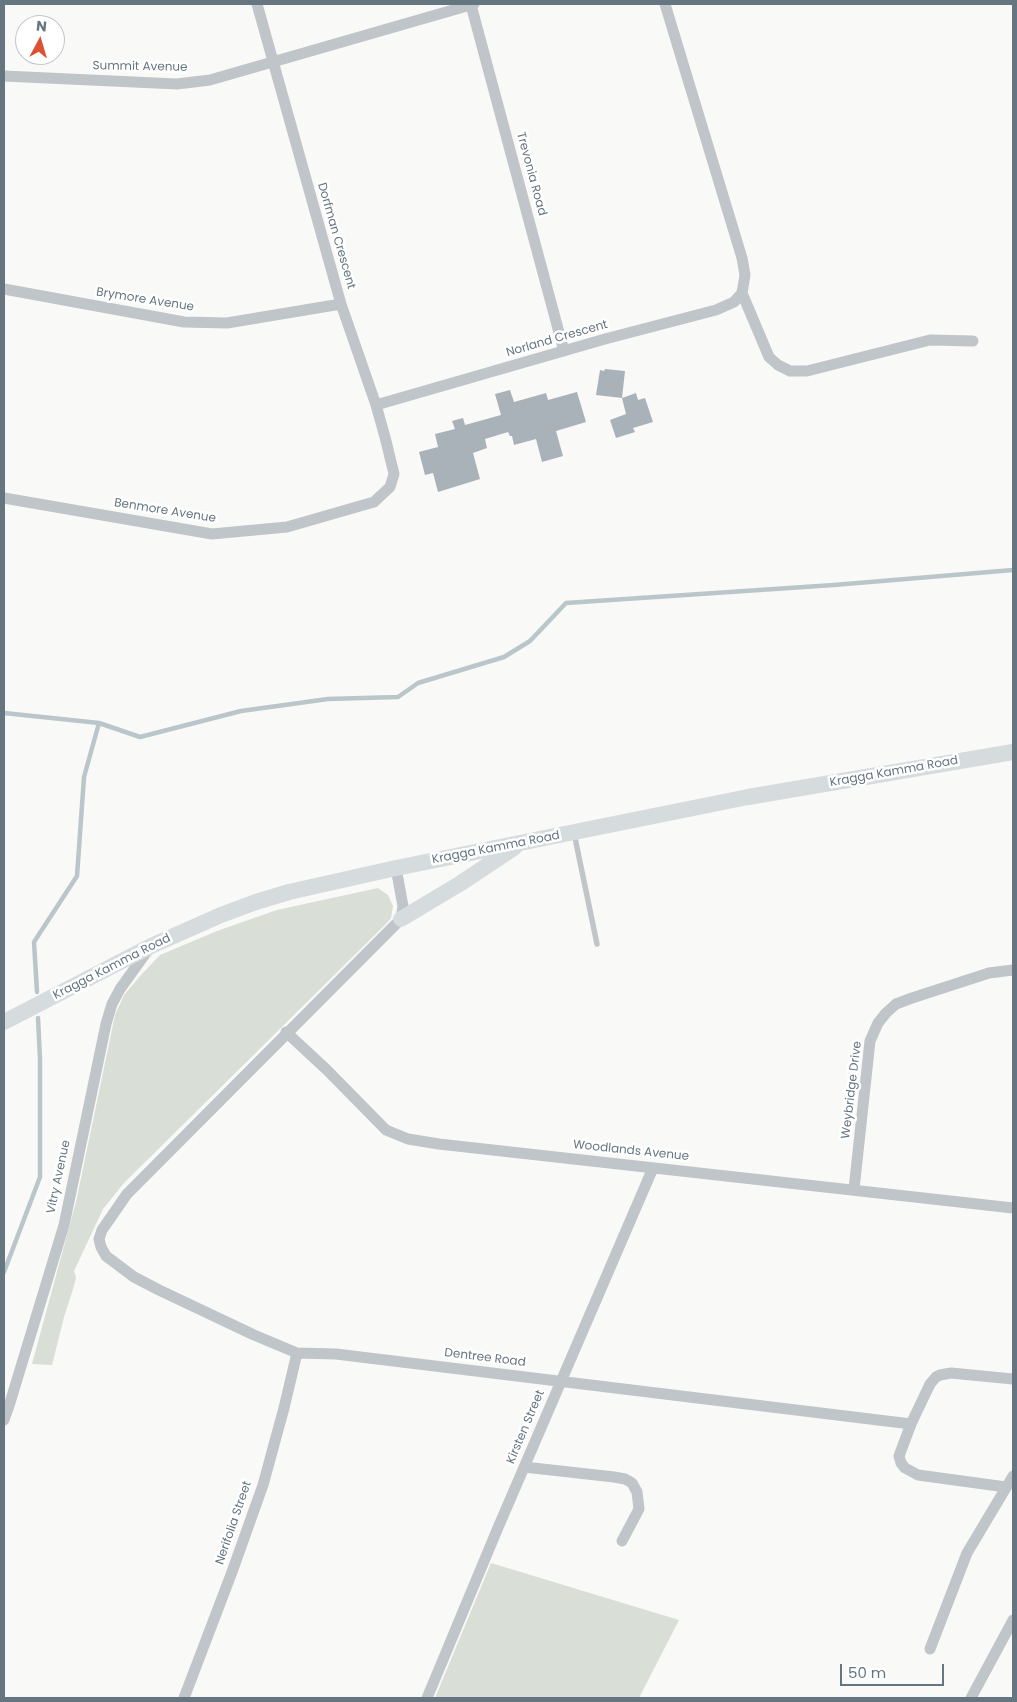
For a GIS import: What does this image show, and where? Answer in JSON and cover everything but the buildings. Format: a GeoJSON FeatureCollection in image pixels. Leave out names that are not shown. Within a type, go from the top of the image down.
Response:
{"type":"FeatureCollection","features":[{"type":"Feature","properties":{"kind":"main road","name":"Kragga Kamma Road"},"geometry":{"type":"LineString","coordinates":[[4,1022],[151,946],[256,902],[289,892],[396,868],[748,797],[1013,752]]}},
{"type":"Feature","properties":{"kind":"main road"},"geometry":{"type":"LineString","coordinates":[[401,919],[461,883],[521,843]]}},
{"type":"Feature","properties":{"kind":"street","name":"Dorfman Crescent"},"geometry":{"type":"LineString","coordinates":[[257,4],[342,304],[376,405],[394,474]]}},
{"type":"Feature","properties":{"kind":"street"},"geometry":{"type":"LineString","coordinates":[[272,62],[473,4]]}},
{"type":"Feature","properties":{"kind":"street","name":"Trevonia Road"},"geometry":{"type":"LineString","coordinates":[[473,4],[564,351]]}},
{"type":"Feature","properties":{"kind":"street"},"geometry":{"type":"LineString","coordinates":[[665,4],[742,258],[745,275],[742,293],[769,357],[778,366],[790,371],[807,371],[930,340],[973,341]]}},
{"type":"Feature","properties":{"kind":"street","name":"Summit Avenue"},"geometry":{"type":"LineString","coordinates":[[4,76],[177,84],[210,80],[272,62]]}},
{"type":"Feature","properties":{"kind":"street","name":"Brymore Avenue"},"geometry":{"type":"LineString","coordinates":[[4,289],[184,322],[227,323],[342,304]]}},
{"type":"Feature","properties":{"kind":"street","name":"Norland Crescent"},"geometry":{"type":"LineString","coordinates":[[376,405],[716,310],[734,302],[742,293]]}},
{"type":"Feature","properties":{"kind":"street","name":"Benmore Avenue"},"geometry":{"type":"LineString","coordinates":[[4,498],[212,534],[287,527],[374,502],[390,487],[394,474]]}},
{"type":"Feature","properties":{"kind":"street"},"geometry":{"type":"LineString","coordinates":[[286,1032],[401,919],[403,906],[396,868]]}},
{"type":"Feature","properties":{"kind":"street","name":"Vitry Avenue"},"geometry":{"type":"LineString","coordinates":[[4,1420],[64,1225],[106,1024],[112,1004],[120,988],[151,946]]}},
{"type":"Feature","properties":{"kind":"street","name":"Weybridge Drive"},"geometry":{"type":"LineString","coordinates":[[854,1189],[870,1042],[878,1023],[896,1004],[989,973],[1013,970]]}},
{"type":"Feature","properties":{"kind":"street","name":"Woodlands Avenue"},"geometry":{"type":"LineString","coordinates":[[286,1032],[327,1070],[386,1130],[408,1139],[1013,1208]]}},
{"type":"Feature","properties":{"kind":"street","name":"Dentree Road"},"geometry":{"type":"LineString","coordinates":[[286,1032],[127,1194],[102,1230],[100,1238],[101,1247],[106,1256],[134,1276],[254,1335],[297,1353],[336,1354],[911,1424]]}},
{"type":"Feature","properties":{"kind":"street","name":"Kirsten Street"},"geometry":{"type":"LineString","coordinates":[[427,1698],[560,1381],[653,1168]]}},
{"type":"Feature","properties":{"kind":"street","name":"Nerifolia Street"},"geometry":{"type":"LineString","coordinates":[[184,1698],[263,1485],[297,1353]]}},
{"type":"Feature","properties":{"kind":"street"},"geometry":{"type":"LineString","coordinates":[[1006,1487],[918,1475],[901,1463],[899,1456],[911,1424],[930,1384],[940,1375],[951,1373],[1013,1379]]}},
{"type":"Feature","properties":{"kind":"street"},"geometry":{"type":"LineString","coordinates":[[524,1467],[614,1477],[632,1484],[637,1492],[639,1509],[622,1542]]}},
{"type":"Feature","properties":{"kind":"street"},"geometry":{"type":"LineString","coordinates":[[930,1649],[967,1553],[1013,1476]]}},
{"type":"Feature","properties":{"kind":"street"},"geometry":{"type":"LineString","coordinates":[[970,1698],[1013,1620]]}},
{"type":"Feature","properties":{"kind":"lane"},"geometry":{"type":"LineString","coordinates":[[574,833],[597,944]]}},
{"type":"Feature","properties":{"kind":"shaded area"},"geometry":{"type":"Polygon","coordinates":[[[378,888],[388,895],[393,906],[391,918],[386,924],[124,1183],[103,1209],[74,1271],[76,1278],[52,1365],[32,1364],[76,1202],[115,1015],[124,995],[160,955],[217,931],[277,910],[378,888]]]}},
{"type":"Feature","properties":{"kind":"shaded area"},"geometry":{"type":"Polygon","coordinates":[[[491,1563],[679,1620],[639,1698],[435,1698],[491,1563]]]}},
{"type":"Feature","properties":{"kind":"waterway"},"geometry":{"type":"LineString","coordinates":[[4,713],[99,723],[140,737],[241,711],[328,699],[398,697],[418,683],[504,657],[530,641],[566,603],[834,585],[1013,570]]}},
{"type":"Feature","properties":{"kind":"waterway"},"geometry":{"type":"LineString","coordinates":[[37,992],[34,942],[77,876],[84,777],[99,723]]}},
{"type":"Feature","properties":{"kind":"waterway"},"geometry":{"type":"LineString","coordinates":[[4,1272],[40,1177],[38,1018]]}}]}
